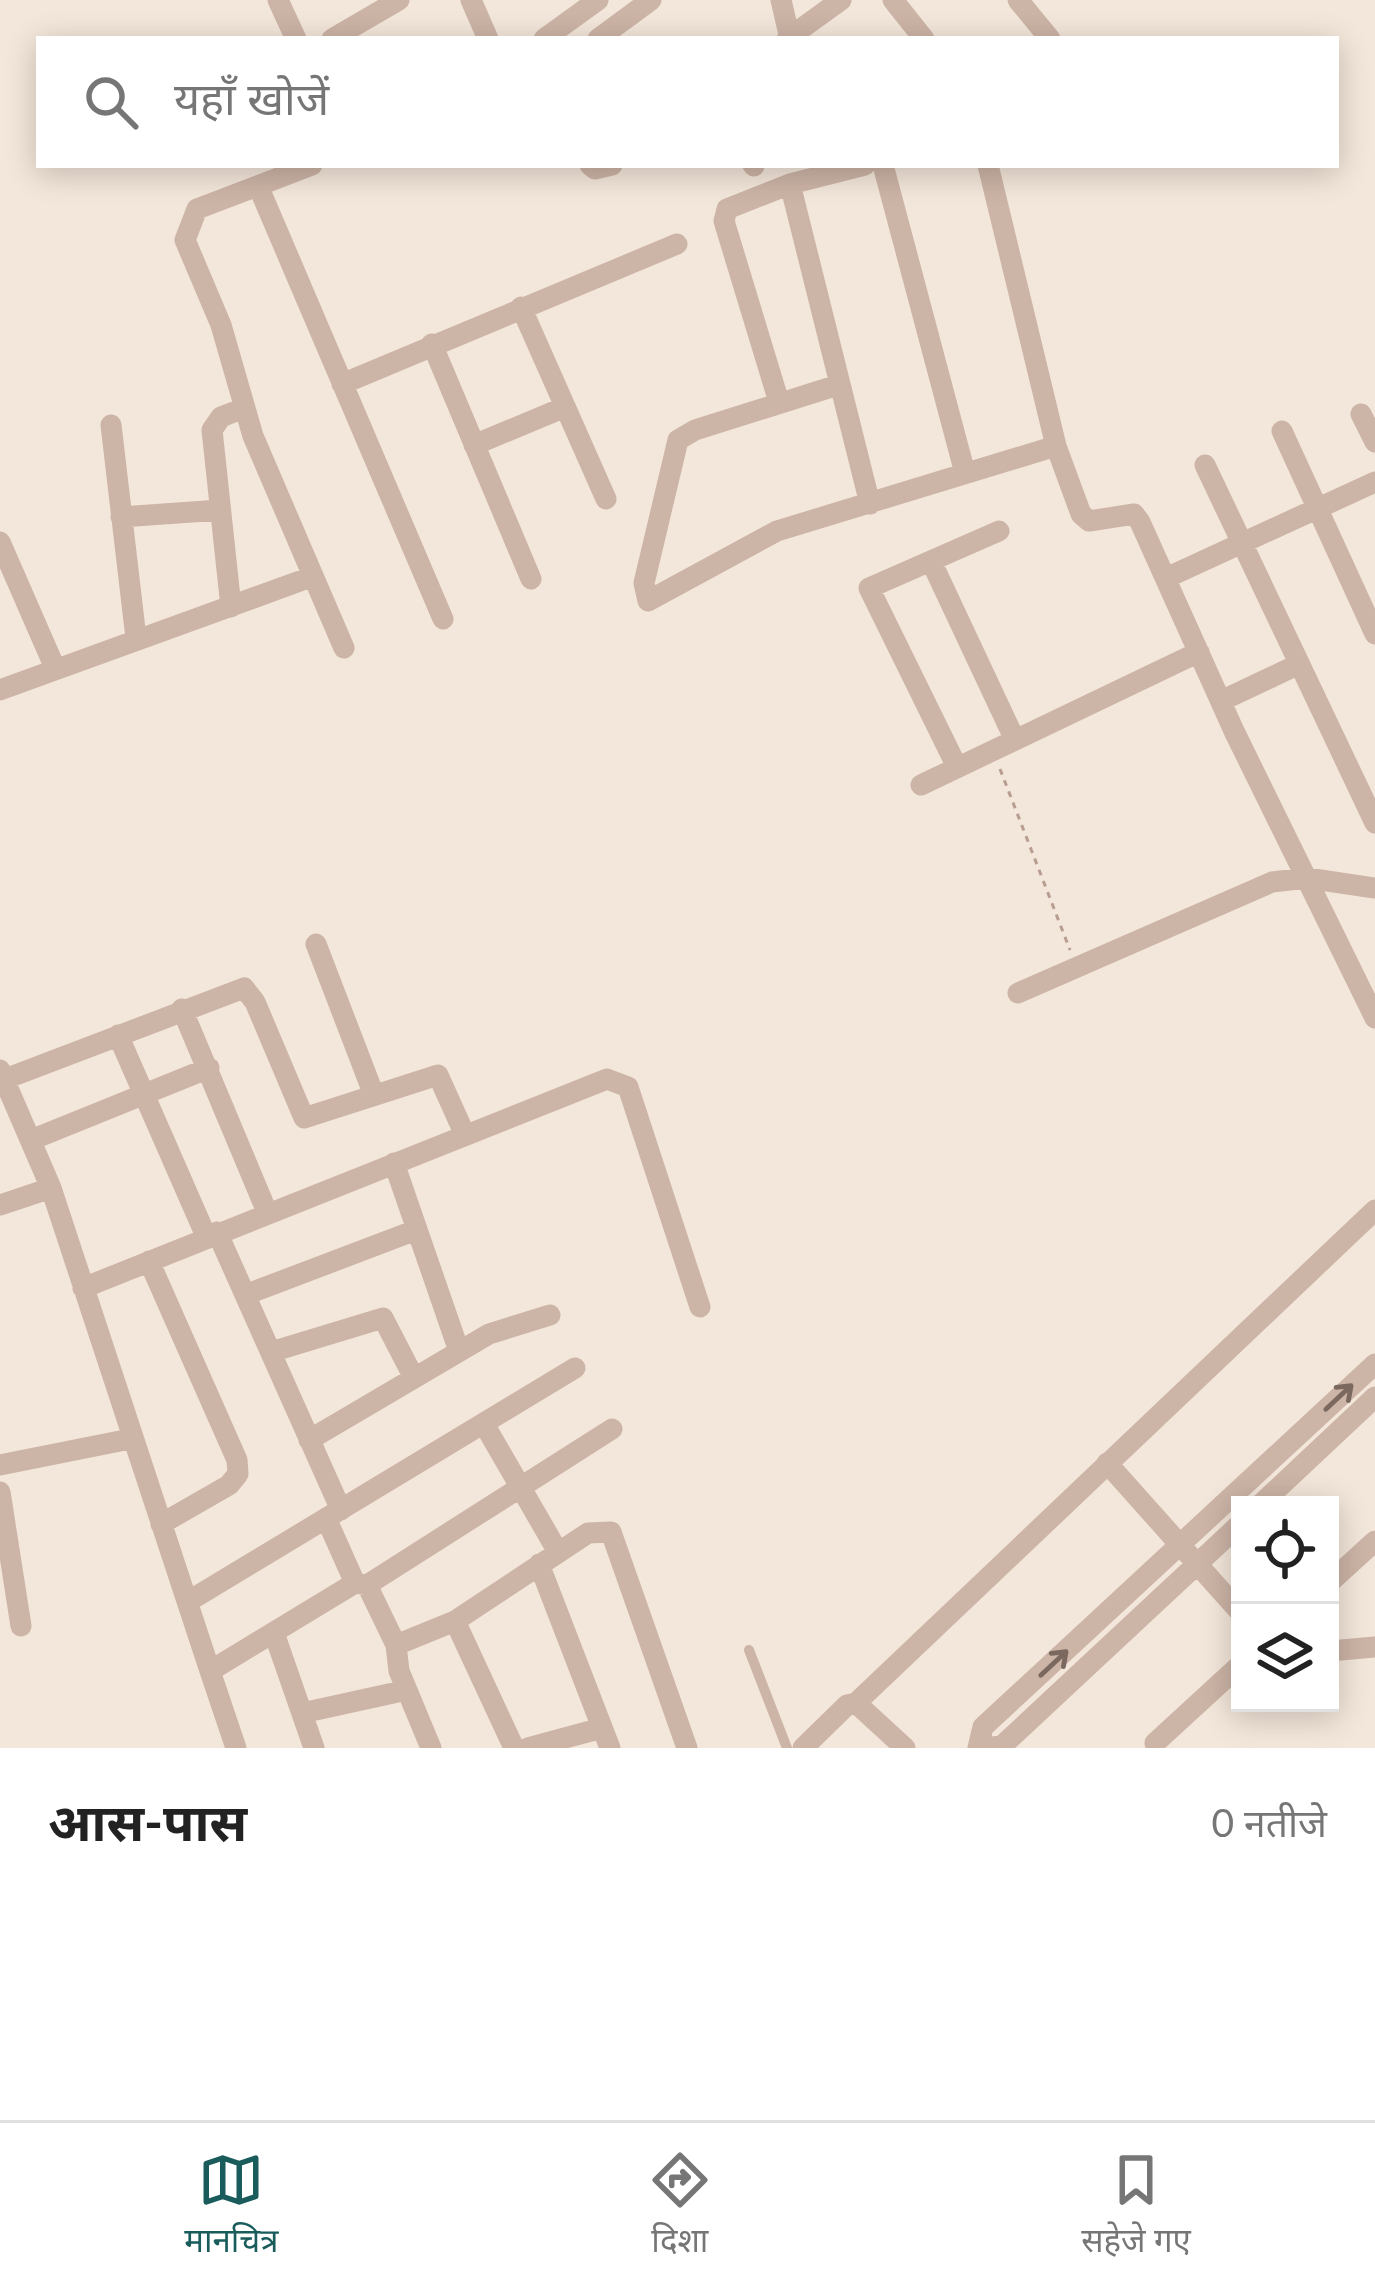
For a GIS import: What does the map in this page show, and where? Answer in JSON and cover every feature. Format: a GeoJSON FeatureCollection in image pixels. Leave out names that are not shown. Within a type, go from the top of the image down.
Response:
{"type":"FeatureCollection","features":[{"type":"Feature","properties":{"kind":"street"},"geometry":{"type":"LineString","coordinates":[[278,0],[295,36]]}},
{"type":"Feature","properties":{"kind":"street"},"geometry":{"type":"LineString","coordinates":[[336,36],[370,8],[399,0]]}},
{"type":"Feature","properties":{"kind":"street"},"geometry":{"type":"LineString","coordinates":[[471,0],[487,36]]}},
{"type":"Feature","properties":{"kind":"street"},"geometry":{"type":"LineString","coordinates":[[548,36],[598,0]]}},
{"type":"Feature","properties":{"kind":"street"},"geometry":{"type":"LineString","coordinates":[[602,36],[651,0]]}},
{"type":"Feature","properties":{"kind":"street"},"geometry":{"type":"LineString","coordinates":[[781,0],[789,36]]}},
{"type":"Feature","properties":{"kind":"street"},"geometry":{"type":"LineString","coordinates":[[792,36],[842,0]]}},
{"type":"Feature","properties":{"kind":"street"},"geometry":{"type":"LineString","coordinates":[[893,0],[922,36]]}},
{"type":"Feature","properties":{"kind":"street"},"geometry":{"type":"LineString","coordinates":[[1018,0],[1048,36]]}},
{"type":"Feature","properties":{"kind":"street"},"geometry":{"type":"LineString","coordinates":[[305,168],[196,209],[185,239],[220,325],[244,408],[344,648]]}},
{"type":"Feature","properties":{"kind":"street"},"geometry":{"type":"LineString","coordinates":[[779,402],[724,221],[727,209],[790,184],[853,168]]}},
{"type":"Feature","properties":{"kind":"street"},"geometry":{"type":"LineString","coordinates":[[884,168],[965,473]]}},
{"type":"Feature","properties":{"kind":"street"},"geometry":{"type":"LineString","coordinates":[[989,168],[1056,446],[1082,514],[1089,521],[1134,514],[1375,1018]]}},
{"type":"Feature","properties":{"kind":"street"},"geometry":{"type":"LineString","coordinates":[[790,184],[870,504]]}},
{"type":"Feature","properties":{"kind":"street"},"geometry":{"type":"LineString","coordinates":[[259,188],[442,619]]}},
{"type":"Feature","properties":{"kind":"street"},"geometry":{"type":"LineString","coordinates":[[342,384],[676,244]]}},
{"type":"Feature","properties":{"kind":"street"},"geometry":{"type":"LineString","coordinates":[[521,307],[606,499]]}},
{"type":"Feature","properties":{"kind":"street"},"geometry":{"type":"LineString","coordinates":[[431,344],[531,579]]}},
{"type":"Feature","properties":{"kind":"street"},"geometry":{"type":"LineString","coordinates":[[838,385],[678,440],[644,583],[648,601],[777,532],[1056,446]]}},
{"type":"Feature","properties":{"kind":"street"},"geometry":{"type":"LineString","coordinates":[[474,445],[565,407]]}},
{"type":"Feature","properties":{"kind":"street"},"geometry":{"type":"LineString","coordinates":[[231,607],[212,430],[221,417],[244,408]]}},
{"type":"Feature","properties":{"kind":"street"},"geometry":{"type":"LineString","coordinates":[[1360,414],[1375,442]]}},
{"type":"Feature","properties":{"kind":"street"},"geometry":{"type":"LineString","coordinates":[[111,425],[136,638]]}},
{"type":"Feature","properties":{"kind":"street"},"geometry":{"type":"LineString","coordinates":[[1282,430],[1375,634]]}},
{"type":"Feature","properties":{"kind":"street"},"geometry":{"type":"LineString","coordinates":[[1205,465],[1375,823]]}},
{"type":"Feature","properties":{"kind":"street"},"geometry":{"type":"LineString","coordinates":[[1166,578],[1375,482]]}},
{"type":"Feature","properties":{"kind":"street"},"geometry":{"type":"LineString","coordinates":[[121,517],[220,510]]}},
{"type":"Feature","properties":{"kind":"street"},"geometry":{"type":"LineString","coordinates":[[957,767],[869,588],[999,531]]}},
{"type":"Feature","properties":{"kind":"street"},"geometry":{"type":"LineString","coordinates":[[0,542],[55,668]]}},
{"type":"Feature","properties":{"kind":"street"},"geometry":{"type":"LineString","coordinates":[[931,561],[1015,740]]}},
{"type":"Feature","properties":{"kind":"street"},"geometry":{"type":"LineString","coordinates":[[0,690],[311,578]]}},
{"type":"Feature","properties":{"kind":"street"},"geometry":{"type":"LineString","coordinates":[[921,784],[1199,652]]}},
{"type":"Feature","properties":{"kind":"street"},"geometry":{"type":"LineString","coordinates":[[1221,701],[1299,664]]}},
{"type":"Feature","properties":{"kind":"street"},"geometry":{"type":"LineString","coordinates":[[1018,993],[1273,882],[1307,878],[1375,888]]}},
{"type":"Feature","properties":{"kind":"street"},"geometry":{"type":"LineString","coordinates":[[316,944],[374,1094]]}},
{"type":"Feature","properties":{"kind":"street"},"geometry":{"type":"LineString","coordinates":[[236,1748],[130,1439],[51,1188],[2,1076],[234,988],[250,994],[304,1118],[438,1075],[465,1135]]}},
{"type":"Feature","properties":{"kind":"street"},"geometry":{"type":"LineString","coordinates":[[182,1009],[267,1212]]}},
{"type":"Feature","properties":{"kind":"street"},"geometry":{"type":"LineString","coordinates":[[118,1035],[310,1440],[333,1514],[361,1584],[396,1645],[395,1660],[431,1748]]}},
{"type":"Feature","properties":{"kind":"street"},"geometry":{"type":"LineString","coordinates":[[31,1140],[209,1068]]}},
{"type":"Feature","properties":{"kind":"street"},"geometry":{"type":"LineString","coordinates":[[83,1288],[608,1078],[628,1087],[700,1307]]}},
{"type":"Feature","properties":{"kind":"street"},"geometry":{"type":"LineString","coordinates":[[394,1163],[459,1351]]}},
{"type":"Feature","properties":{"kind":"street"},"geometry":{"type":"LineString","coordinates":[[0,1205],[51,1188]]}},
{"type":"Feature","properties":{"kind":"street"},"geometry":{"type":"LineString","coordinates":[[803,1748],[1375,1210]]}},
{"type":"Feature","properties":{"kind":"street"},"geometry":{"type":"LineString","coordinates":[[245,1295],[416,1230]]}},
{"type":"Feature","properties":{"kind":"street"},"geometry":{"type":"LineString","coordinates":[[149,1261],[237,1460],[238,1474],[229,1485],[161,1524]]}},
{"type":"Feature","properties":{"kind":"street"},"geometry":{"type":"LineString","coordinates":[[310,1440],[489,1334],[550,1315]]}},
{"type":"Feature","properties":{"kind":"street"},"geometry":{"type":"LineString","coordinates":[[271,1352],[383,1318],[413,1376]]}},
{"type":"Feature","properties":{"kind":"street"},"geometry":{"type":"LineString","coordinates":[[978,1748],[983,1727],[1375,1364]]}},
{"type":"Feature","properties":{"kind":"street"},"geometry":{"type":"LineString","coordinates":[[189,1601],[575,1368]]}},
{"type":"Feature","properties":{"kind":"street"},"geometry":{"type":"LineString","coordinates":[[1270,1496],[1375,1397]]}},
{"type":"Feature","properties":{"kind":"street"},"geometry":{"type":"LineString","coordinates":[[484,1424],[521,1486],[606,1738],[528,1748]]}},
{"type":"Feature","properties":{"kind":"street"},"geometry":{"type":"LineString","coordinates":[[210,1671],[612,1429]]}},
{"type":"Feature","properties":{"kind":"street"},"geometry":{"type":"LineString","coordinates":[[0,1465],[130,1439]]}},
{"type":"Feature","properties":{"kind":"street"},"geometry":{"type":"LineString","coordinates":[[1107,1463],[1233,1604]]}},
{"type":"Feature","properties":{"kind":"street"},"geometry":{"type":"LineString","coordinates":[[0,1492],[21,1626]]}},
{"type":"Feature","properties":{"kind":"street"},"geometry":{"type":"LineString","coordinates":[[396,1645],[454,1621],[548,1558],[600,1530],[617,1539],[687,1748]]}},
{"type":"Feature","properties":{"kind":"street"},"geometry":{"type":"LineString","coordinates":[[987,1748],[1003,1744],[1231,1533]]}},
{"type":"Feature","properties":{"kind":"street"},"geometry":{"type":"LineString","coordinates":[[1371,1544],[1375,1570]]}},
{"type":"Feature","properties":{"kind":"street"},"geometry":{"type":"LineString","coordinates":[[1339,1574],[1371,1544]]}},
{"type":"Feature","properties":{"kind":"street"},"geometry":{"type":"LineString","coordinates":[[454,1621],[514,1748]]}},
{"type":"Feature","properties":{"kind":"street"},"geometry":{"type":"LineString","coordinates":[[274,1633],[314,1748]]}},
{"type":"Feature","properties":{"kind":"street"},"geometry":{"type":"LineString","coordinates":[[1339,1650],[1375,1647]]}},
{"type":"Feature","properties":{"kind":"street"},"geometry":{"type":"LineString","coordinates":[[1155,1743],[1231,1673]]}},
{"type":"Feature","properties":{"kind":"street"},"geometry":{"type":"LineString","coordinates":[[302,1713],[407,1690]]}},
{"type":"Feature","properties":{"kind":"street"},"geometry":{"type":"LineString","coordinates":[[856,1703],[905,1748]]}},
{"type":"Feature","properties":{"kind":"lane"},"geometry":{"type":"LineString","coordinates":[[749,1650],[787,1748]]}},
{"type":"Feature","properties":{"kind":"path"},"geometry":{"type":"LineString","coordinates":[[993,750],[1076,968]]}}]}
